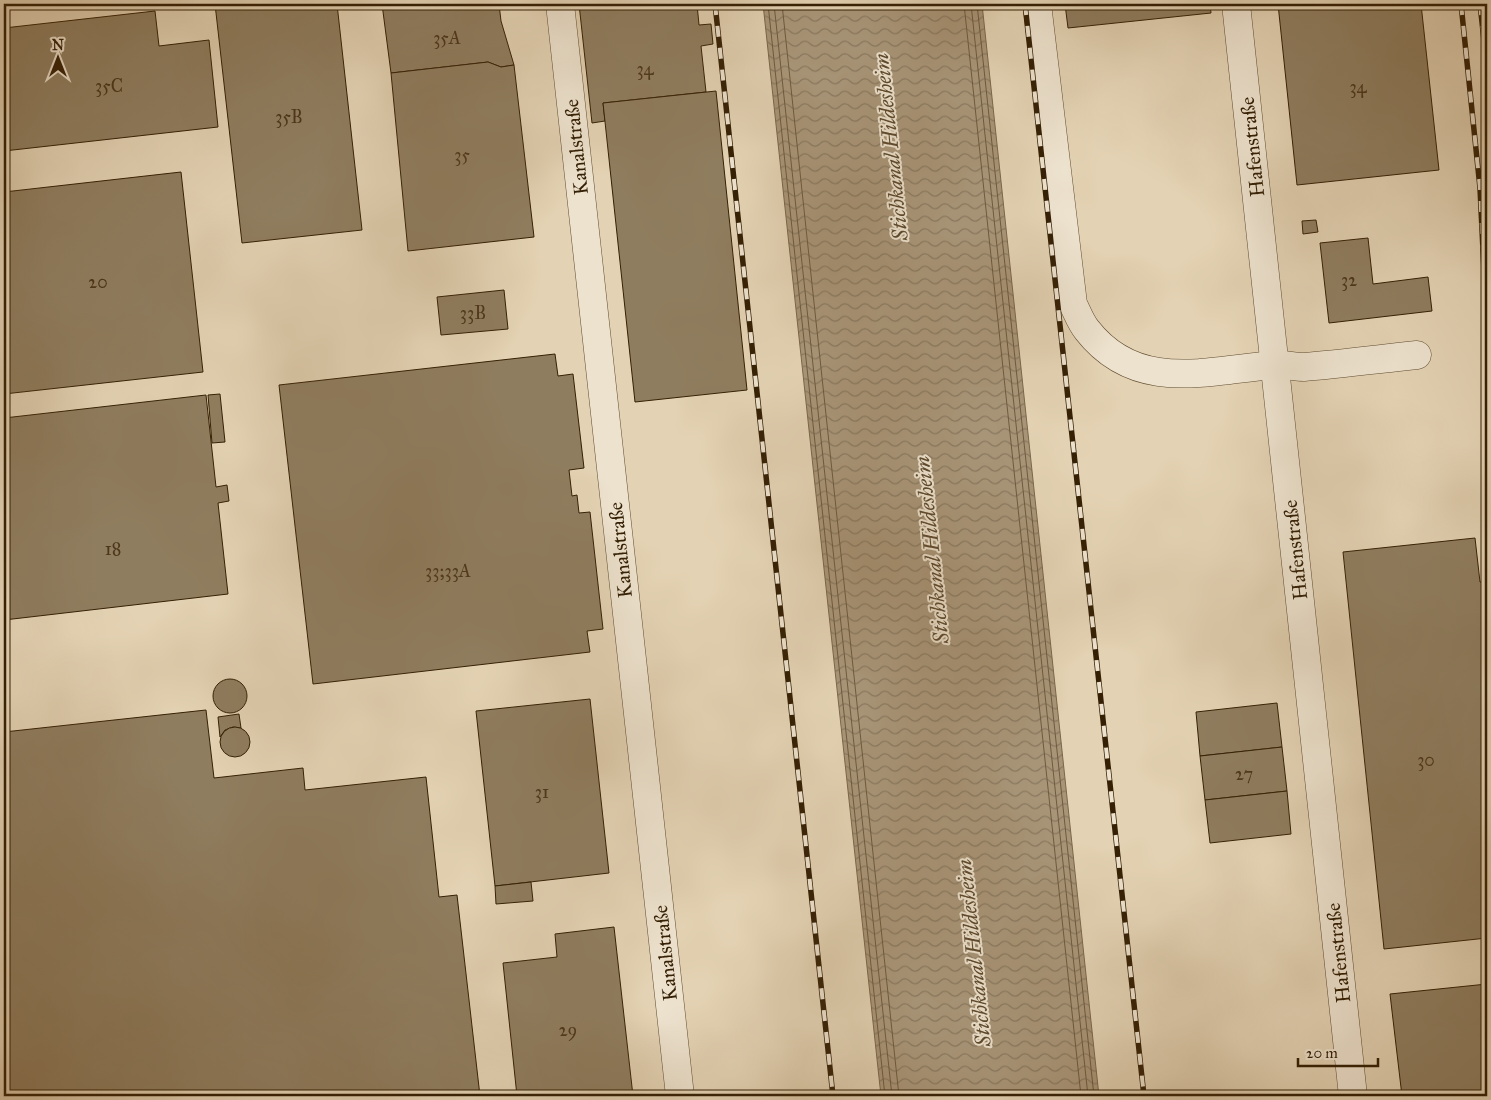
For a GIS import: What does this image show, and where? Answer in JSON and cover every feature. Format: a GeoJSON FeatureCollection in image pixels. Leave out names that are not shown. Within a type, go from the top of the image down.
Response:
{"type":"FeatureCollection","features":[{"type":"Feature","properties":{"kind":"street","name":"Kanalstraße"},"geometry":{"type":"LineString","coordinates":[[560,4],[680,1096]]}},
{"type":"Feature","properties":{"kind":"street"},"geometry":{"type":"LineString","coordinates":[[1037,4],[1073,304],[1086,330],[1106,350],[1135,367],[1169,374],[1196,374],[1276,365],[1301,367],[1417,355]]}},
{"type":"Feature","properties":{"kind":"street","name":"Hafenstraße"},"geometry":{"type":"LineString","coordinates":[[1236,4],[1353,1096]]}},
{"type":"Feature","properties":{"kind":"water","name":"Stichkanal Hildesheim"},"geometry":{"type":"Polygon","coordinates":[[[763,4],[982,4],[1099,1096],[881,1096],[763,4]]]}},
{"type":"Feature","properties":{"kind":"building"},"geometry":{"type":"Polygon","coordinates":[[[215,4],[337,4],[362,230],[242,243],[215,4]]]}},
{"type":"Feature","properties":{"kind":"building"},"geometry":{"type":"Polygon","coordinates":[[[382,4],[499,4],[501,21],[514,65],[501,67],[488,62],[391,73],[382,4]]]}},
{"type":"Feature","properties":{"kind":"building"},"geometry":{"type":"Polygon","coordinates":[[[579,4],[697,4],[699,25],[711,24],[713,44],[701,46],[706,92],[603,103],[605,121],[592,123],[579,4]]]}},
{"type":"Feature","properties":{"kind":"building"},"geometry":{"type":"Polygon","coordinates":[[[1065,4],[1210,4],[1211,13],[1068,28],[1065,4]]]}},
{"type":"Feature","properties":{"kind":"building"},"geometry":{"type":"Polygon","coordinates":[[[1278,4],[1421,4],[1439,170],[1297,185],[1278,4]]]}},
{"type":"Feature","properties":{"kind":"building"},"geometry":{"type":"Polygon","coordinates":[[[155,11],[159,46],[209,40],[218,127],[4,151],[4,28],[155,11]]]}},
{"type":"Feature","properties":{"kind":"building"},"geometry":{"type":"Polygon","coordinates":[[[488,62],[501,67],[514,65],[534,237],[408,251],[391,73],[488,62]]]}},
{"type":"Feature","properties":{"kind":"building"},"geometry":{"type":"Polygon","coordinates":[[[716,91],[747,390],[635,402],[603,103],[716,91]]]}},
{"type":"Feature","properties":{"kind":"building"},"geometry":{"type":"Polygon","coordinates":[[[181,172],[203,372],[4,394],[4,192],[181,172]]]}},
{"type":"Feature","properties":{"kind":"building"},"geometry":{"type":"Polygon","coordinates":[[[1316,220],[1318,232],[1303,234],[1302,221],[1316,220]]]}},
{"type":"Feature","properties":{"kind":"building"},"geometry":{"type":"Polygon","coordinates":[[[1368,238],[1373,284],[1428,277],[1432,311],[1329,323],[1320,243],[1368,238]]]}},
{"type":"Feature","properties":{"kind":"building"},"geometry":{"type":"Polygon","coordinates":[[[504,290],[508,329],[441,335],[437,297],[504,290]]]}},
{"type":"Feature","properties":{"kind":"building"},"geometry":{"type":"Polygon","coordinates":[[[555,354],[558,376],[573,374],[584,468],[569,470],[572,496],[577,495],[579,513],[590,512],[603,629],[587,631],[590,652],[313,684],[279,385],[555,354]]]}},
{"type":"Feature","properties":{"kind":"building"},"geometry":{"type":"Polygon","coordinates":[[[220,394],[225,442],[212,443],[208,395],[220,394]]]}},
{"type":"Feature","properties":{"kind":"building"},"geometry":{"type":"Polygon","coordinates":[[[206,395],[216,487],[227,485],[229,501],[218,503],[228,594],[4,620],[4,418],[206,395]]]}},
{"type":"Feature","properties":{"kind":"building"},"geometry":{"type":"Polygon","coordinates":[[[1475,538],[1480,582],[1487,581],[1487,938],[1384,949],[1343,552],[1475,538]]]}},
{"type":"Feature","properties":{"kind":"building"},"geometry":{"type":"Polygon","coordinates":[[[230,679],[242,684],[247,696],[242,708],[230,713],[218,708],[213,696],[218,684],[230,679]]]}},
{"type":"Feature","properties":{"kind":"building"},"geometry":{"type":"Polygon","coordinates":[[[590,699],[609,873],[495,886],[476,711],[590,699]]]}},
{"type":"Feature","properties":{"kind":"building"},"geometry":{"type":"Polygon","coordinates":[[[1277,703],[1282,747],[1200,756],[1196,712],[1277,703]]]}},
{"type":"Feature","properties":{"kind":"building"},"geometry":{"type":"Polygon","coordinates":[[[206,710],[214,778],[303,768],[305,790],[426,777],[439,897],[457,895],[480,1096],[5,1096],[4,732],[206,710]]]}},
{"type":"Feature","properties":{"kind":"building"},"geometry":{"type":"Polygon","coordinates":[[[239,714],[241,728],[233,727],[225,730],[220,737],[218,717],[239,714]]]}},
{"type":"Feature","properties":{"kind":"building"},"geometry":{"type":"Polygon","coordinates":[[[235,727],[246,731],[250,742],[246,753],[235,757],[224,753],[220,742],[224,731],[235,727]]]}},
{"type":"Feature","properties":{"kind":"building"},"geometry":{"type":"Polygon","coordinates":[[[1282,747],[1287,791],[1205,800],[1200,756],[1282,747]]]}},
{"type":"Feature","properties":{"kind":"building"},"geometry":{"type":"Polygon","coordinates":[[[1287,791],[1291,834],[1210,843],[1205,800],[1287,791]]]}},
{"type":"Feature","properties":{"kind":"building"},"geometry":{"type":"Polygon","coordinates":[[[531,882],[533,901],[496,904],[495,886],[531,882]]]}},
{"type":"Feature","properties":{"kind":"building"},"geometry":{"type":"Polygon","coordinates":[[[614,927],[633,1096],[517,1096],[503,963],[557,957],[555,934],[614,927]]]}},
{"type":"Feature","properties":{"kind":"building"},"geometry":{"type":"Polygon","coordinates":[[[1487,984],[1487,1096],[1402,1096],[1390,994],[1487,984]]]}},
{"type":"Feature","properties":{"kind":"railway"},"geometry":{"type":"LineString","coordinates":[[715,4],[833,1096]]}},
{"type":"Feature","properties":{"kind":"railway"},"geometry":{"type":"LineString","coordinates":[[1025,4],[1144,1096]]}},
{"type":"Feature","properties":{"kind":"railway"},"geometry":{"type":"LineString","coordinates":[[1461,4],[1480,188],[1487,333]]}},
{"type":"Feature","properties":{"kind":"railway"},"geometry":{"type":"LineString","coordinates":[[1480,4],[1487,68]]}}]}
